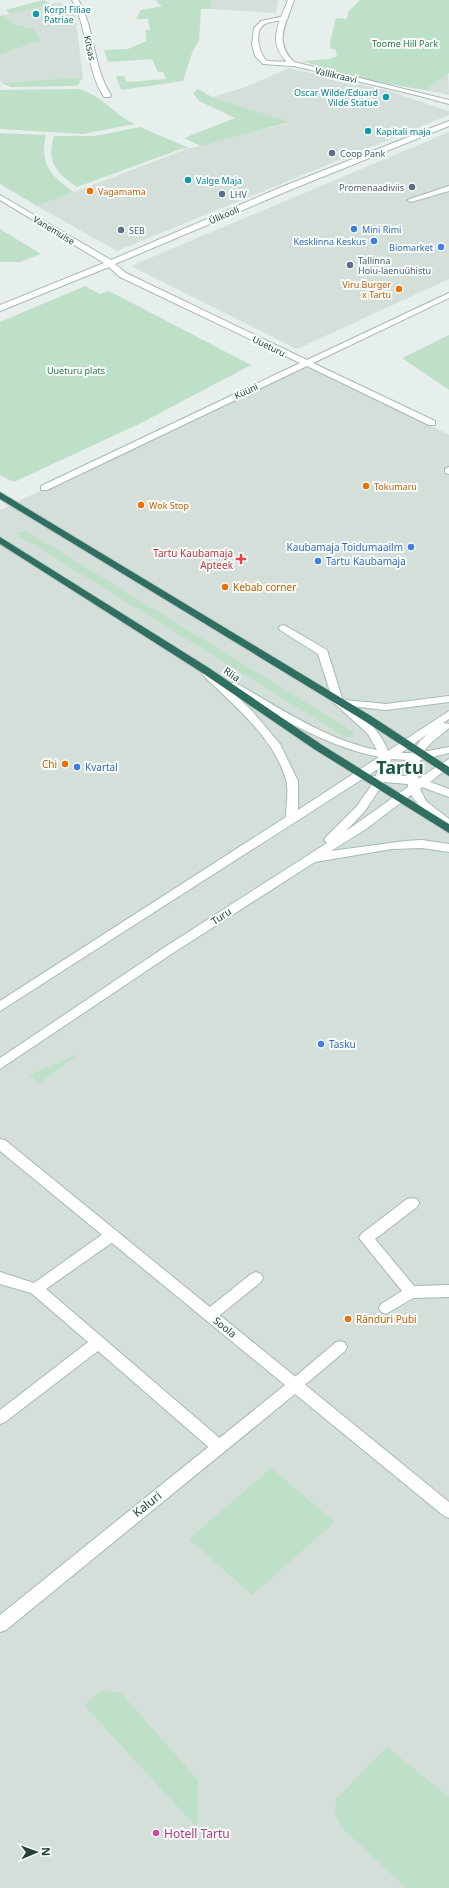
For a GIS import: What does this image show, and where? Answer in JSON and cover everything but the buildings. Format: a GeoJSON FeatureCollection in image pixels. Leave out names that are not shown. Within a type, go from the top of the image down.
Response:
{"type":"FeatureCollection","features":[{"type":"Feature","properties":{"kind":"highway"},"geometry":{"type":"LineString","coordinates":[[0,495],[338,701],[406,744],[420,755],[446,767]]}},
{"type":"Feature","properties":{"kind":"highway","name":"Riia"},"geometry":{"type":"LineString","coordinates":[[0,540],[449,829]]}},
{"type":"Feature","properties":{"kind":"street","name":"Kitsas"},"geometry":{"type":"LineString","coordinates":[[75,0],[83,11],[99,84],[107,95]]}},
{"type":"Feature","properties":{"kind":"street"},"geometry":{"type":"LineString","coordinates":[[291,0],[278,41],[278,48],[281,54],[292,64]]}},
{"type":"Feature","properties":{"kind":"street","name":"Vallikraavi"},"geometry":{"type":"LineString","coordinates":[[285,18],[263,22],[257,28],[255,44],[258,56],[265,63],[292,64],[422,94],[449,102]]}},
{"type":"Feature","properties":{"kind":"street","name":"Ülikooli"},"geometry":{"type":"LineString","coordinates":[[0,308],[81,276],[287,188],[449,123]]}},
{"type":"Feature","properties":{"kind":"street"},"geometry":{"type":"LineString","coordinates":[[411,200],[449,188]]}},
{"type":"Feature","properties":{"kind":"street","name":"Vanemuise"},"geometry":{"type":"LineString","coordinates":[[0,198],[109,263]]}},
{"type":"Feature","properties":{"kind":"street","name":"Uueturu"},"geometry":{"type":"LineString","coordinates":[[109,263],[123,275],[432,423]]}},
{"type":"Feature","properties":{"kind":"street","name":"Küüni"},"geometry":{"type":"LineString","coordinates":[[44,488],[449,295]]}},
{"type":"Feature","properties":{"kind":"street"},"geometry":{"type":"LineString","coordinates":[[284,628],[323,652],[338,701],[371,731],[381,744],[387,756]]}},
{"type":"Feature","properties":{"kind":"street"},"geometry":{"type":"LineString","coordinates":[[204,670],[328,738],[358,750],[387,756],[420,755],[449,750]]}},
{"type":"Feature","properties":{"kind":"street"},"geometry":{"type":"LineString","coordinates":[[204,670],[249,714],[275,744],[292,781],[292,818]]}},
{"type":"Feature","properties":{"kind":"street"},"geometry":{"type":"LineString","coordinates":[[338,701],[386,707],[449,699]]}},
{"type":"Feature","properties":{"kind":"street"},"geometry":{"type":"LineString","coordinates":[[309,860],[353,818],[375,791],[373,779],[387,756],[449,714]]}},
{"type":"Feature","properties":{"kind":"street"},"geometry":{"type":"LineString","coordinates":[[449,722],[425,742],[420,755],[416,784],[421,804],[449,825]]}},
{"type":"Feature","properties":{"kind":"street"},"geometry":{"type":"LineString","coordinates":[[373,779],[387,756]]}},
{"type":"Feature","properties":{"kind":"street","name":"Turu"},"geometry":{"type":"LineString","coordinates":[[0,1064],[169,950],[309,860],[401,798],[416,784],[446,767]]}},
{"type":"Feature","properties":{"kind":"street"},"geometry":{"type":"LineString","coordinates":[[0,1007],[292,818],[373,779],[416,784],[449,793]]}},
{"type":"Feature","properties":{"kind":"street"},"geometry":{"type":"LineString","coordinates":[[309,860],[361,849],[390,846],[419,844],[449,848]]}},
{"type":"Feature","properties":{"kind":"street","name":"Soola"},"geometry":{"type":"LineString","coordinates":[[0,1144],[449,1511]]}},
{"type":"Feature","properties":{"kind":"street"},"geometry":{"type":"LineString","coordinates":[[411,1292],[366,1238],[412,1203]]}},
{"type":"Feature","properties":{"kind":"street"},"geometry":{"type":"LineString","coordinates":[[36,1289],[112,1235]]}},
{"type":"Feature","properties":{"kind":"street"},"geometry":{"type":"LineString","coordinates":[[0,1278],[36,1289],[218,1446]]}},
{"type":"Feature","properties":{"kind":"street"},"geometry":{"type":"LineString","coordinates":[[210,1315],[256,1278]]}},
{"type":"Feature","properties":{"kind":"street"},"geometry":{"type":"LineString","coordinates":[[386,1308],[411,1292],[449,1291]]}},
{"type":"Feature","properties":{"kind":"street"},"geometry":{"type":"LineString","coordinates":[[0,1418],[98,1343]]}},
{"type":"Feature","properties":{"kind":"street","name":"Kaluri"},"geometry":{"type":"LineString","coordinates":[[0,1625],[340,1347]]}},
{"type":"Feature","properties":{"kind":"shaded area"},"geometry":{"type":"Polygon","coordinates":[[[212,0],[278,0],[276,13],[211,9],[212,0]]]}},
{"type":"Feature","properties":{"kind":"shaded area"},"geometry":{"type":"Polygon","coordinates":[[[60,2],[75,14],[83,77],[2,83],[0,80],[0,16],[60,2]]]}},
{"type":"Feature","properties":{"kind":"shaded area"},"geometry":{"type":"Polygon","coordinates":[[[289,68],[389,91],[449,111],[449,115],[117,251],[37,206],[187,149],[289,123],[212,97],[246,87],[289,68]]]}},
{"type":"Feature","properties":{"kind":"shaded area"},"geometry":{"type":"Polygon","coordinates":[[[448,73],[449,95],[426,90],[448,73]]]}},
{"type":"Feature","properties":{"kind":"shaded area"},"geometry":{"type":"Polygon","coordinates":[[[449,132],[449,279],[297,349],[131,266],[449,132]]]}},
{"type":"Feature","properties":{"kind":"shaded area"},"geometry":{"type":"Polygon","coordinates":[[[306,363],[449,435],[449,1888],[0,1888],[0,510],[306,363]]]}},
{"type":"Feature","properties":{"kind":"green space"},"geometry":{"type":"Polygon","coordinates":[[[43,0],[51,4],[10,14],[6,10],[43,0]]]}},
{"type":"Feature","properties":{"kind":"green space"},"geometry":{"type":"Polygon","coordinates":[[[155,0],[212,0],[211,9],[201,9],[199,40],[192,53],[183,81],[121,90],[116,76],[124,76],[127,82],[166,79],[163,72],[158,72],[152,59],[108,62],[104,50],[128,49],[146,41],[146,30],[150,30],[148,19],[136,19],[141,10],[162,6],[155,0]]]}},
{"type":"Feature","properties":{"kind":"green space","name":"Toome Hill Park"},"geometry":{"type":"Polygon","coordinates":[[[360,0],[449,0],[449,73],[426,90],[364,79],[303,61],[329,59],[337,56],[335,49],[331,49],[330,42],[336,18],[347,19],[348,12],[360,0]]]}},
{"type":"Feature","properties":{"kind":"green space"},"geometry":{"type":"Polygon","coordinates":[[[3,15],[17,26],[21,25],[27,29],[32,28],[41,42],[31,43],[0,55],[0,16],[3,15]]]}},
{"type":"Feature","properties":{"kind":"green space"},"geometry":{"type":"Polygon","coordinates":[[[83,77],[78,85],[72,86],[11,87],[2,83],[83,77]]]}},
{"type":"Feature","properties":{"kind":"green space"},"geometry":{"type":"Polygon","coordinates":[[[79,89],[101,100],[121,116],[135,124],[83,134],[0,129],[0,90],[79,89]]]}},
{"type":"Feature","properties":{"kind":"green space"},"geometry":{"type":"Polygon","coordinates":[[[198,89],[212,97],[290,122],[201,146],[184,138],[235,118],[199,101],[193,93],[198,89]]]}},
{"type":"Feature","properties":{"kind":"green space"},"geometry":{"type":"Polygon","coordinates":[[[140,127],[189,148],[181,149],[77,187],[59,172],[52,160],[51,153],[54,136],[95,136],[140,127]]]}},
{"type":"Feature","properties":{"kind":"green space"},"geometry":{"type":"Polygon","coordinates":[[[0,133],[46,135],[44,154],[46,162],[53,175],[74,192],[37,206],[0,184],[0,133]]]}},
{"type":"Feature","properties":{"kind":"green space"},"geometry":{"type":"Polygon","coordinates":[[[0,229],[41,254],[20,262],[0,262],[0,229]]]}},
{"type":"Feature","properties":{"kind":"green space","name":"Uueturu plats"},"geometry":{"type":"Polygon","coordinates":[[[85,286],[100,294],[109,291],[251,365],[141,423],[14,482],[0,475],[0,322],[85,286]]]}},
{"type":"Feature","properties":{"kind":"green space"},"geometry":{"type":"Polygon","coordinates":[[[449,335],[449,390],[402,358],[449,335]]]}},
{"type":"Feature","properties":{"kind":"green space"},"geometry":{"type":"Polygon","coordinates":[[[25,530],[354,732],[354,734],[350,737],[345,737],[16,534],[25,530]]]}},
{"type":"Feature","properties":{"kind":"green space"},"geometry":{"type":"Polygon","coordinates":[[[80,1053],[40,1083],[29,1075],[80,1053]]]}},
{"type":"Feature","properties":{"kind":"green space"},"geometry":{"type":"Polygon","coordinates":[[[271,1468],[335,1522],[252,1595],[189,1539],[271,1468]]]}},
{"type":"Feature","properties":{"kind":"green space"},"geometry":{"type":"Polygon","coordinates":[[[105,1691],[121,1693],[198,1780],[197,1828],[84,1705],[98,1693],[105,1691]]]}},
{"type":"Feature","properties":{"kind":"green space"},"geometry":{"type":"Polygon","coordinates":[[[387,1747],[449,1797],[449,1888],[406,1888],[340,1826],[335,1812],[336,1799],[387,1747]]]}},
{"type":"Feature","properties":{"kind":"place","name":"Korp! Filiae Patriae"},"geometry":{"type":"Point","coordinates":[36,14]}},
{"type":"Feature","properties":{"kind":"place","name":"Oscar Wilde/Eduard Vilde Statue"},"geometry":{"type":"Point","coordinates":[386,97]}},
{"type":"Feature","properties":{"kind":"place","name":"Kapitali maja"},"geometry":{"type":"Point","coordinates":[368,131]}},
{"type":"Feature","properties":{"kind":"place","name":"Coop Pank"},"geometry":{"type":"Point","coordinates":[332,153]}},
{"type":"Feature","properties":{"kind":"place","name":"Valge Maja"},"geometry":{"type":"Point","coordinates":[188,180]}},
{"type":"Feature","properties":{"kind":"place","name":"Promenaadiviis"},"geometry":{"type":"Point","coordinates":[412,187]}},
{"type":"Feature","properties":{"kind":"place","name":"Vagamama"},"geometry":{"type":"Point","coordinates":[90,191]}},
{"type":"Feature","properties":{"kind":"place","name":"LHV"},"geometry":{"type":"Point","coordinates":[222,194]}},
{"type":"Feature","properties":{"kind":"place","name":"Mini Rimi"},"geometry":{"type":"Point","coordinates":[354,229]}},
{"type":"Feature","properties":{"kind":"place","name":"SEB"},"geometry":{"type":"Point","coordinates":[121,230]}},
{"type":"Feature","properties":{"kind":"place","name":"Kesklinna Keskus"},"geometry":{"type":"Point","coordinates":[374,241]}},
{"type":"Feature","properties":{"kind":"place","name":"Biomarket"},"geometry":{"type":"Point","coordinates":[441,247]}},
{"type":"Feature","properties":{"kind":"place","name":"Tallinna Hoiu-laenuühistu"},"geometry":{"type":"Point","coordinates":[350,265]}},
{"type":"Feature","properties":{"kind":"place","name":"Viru Burger x Tartu"},"geometry":{"type":"Point","coordinates":[399,289]}},
{"type":"Feature","properties":{"kind":"place","name":"Tokumaru"},"geometry":{"type":"Point","coordinates":[366,486]}},
{"type":"Feature","properties":{"kind":"place","name":"Wok Stop"},"geometry":{"type":"Point","coordinates":[141,505]}},
{"type":"Feature","properties":{"kind":"place","name":"Kaubamaja Toidumaailm"},"geometry":{"type":"Point","coordinates":[411,547]}},
{"type":"Feature","properties":{"kind":"place","name":"Tartu Kaubamaja Apteek"},"geometry":{"type":"Point","coordinates":[241,559]}},
{"type":"Feature","properties":{"kind":"place","name":"Tartu Kaubamaja"},"geometry":{"type":"Point","coordinates":[318,561]}},
{"type":"Feature","properties":{"kind":"place","name":"Kebab corner"},"geometry":{"type":"Point","coordinates":[225,587]}},
{"type":"Feature","properties":{"kind":"place","name":"Chi"},"geometry":{"type":"Point","coordinates":[65,764]}},
{"type":"Feature","properties":{"kind":"place","name":"Kvartal"},"geometry":{"type":"Point","coordinates":[77,767]}},
{"type":"Feature","properties":{"kind":"place","name":"Tasku"},"geometry":{"type":"Point","coordinates":[321,1044]}},
{"type":"Feature","properties":{"kind":"place","name":"Ränduri Pubi"},"geometry":{"type":"Point","coordinates":[348,1319]}},
{"type":"Feature","properties":{"kind":"place","name":"Hotell Tartu"},"geometry":{"type":"Point","coordinates":[156,1833]}},
{"type":"Feature","properties":{"kind":"district","name":"Tartu"},"geometry":{"type":"Point","coordinates":[400,767]}}]}
